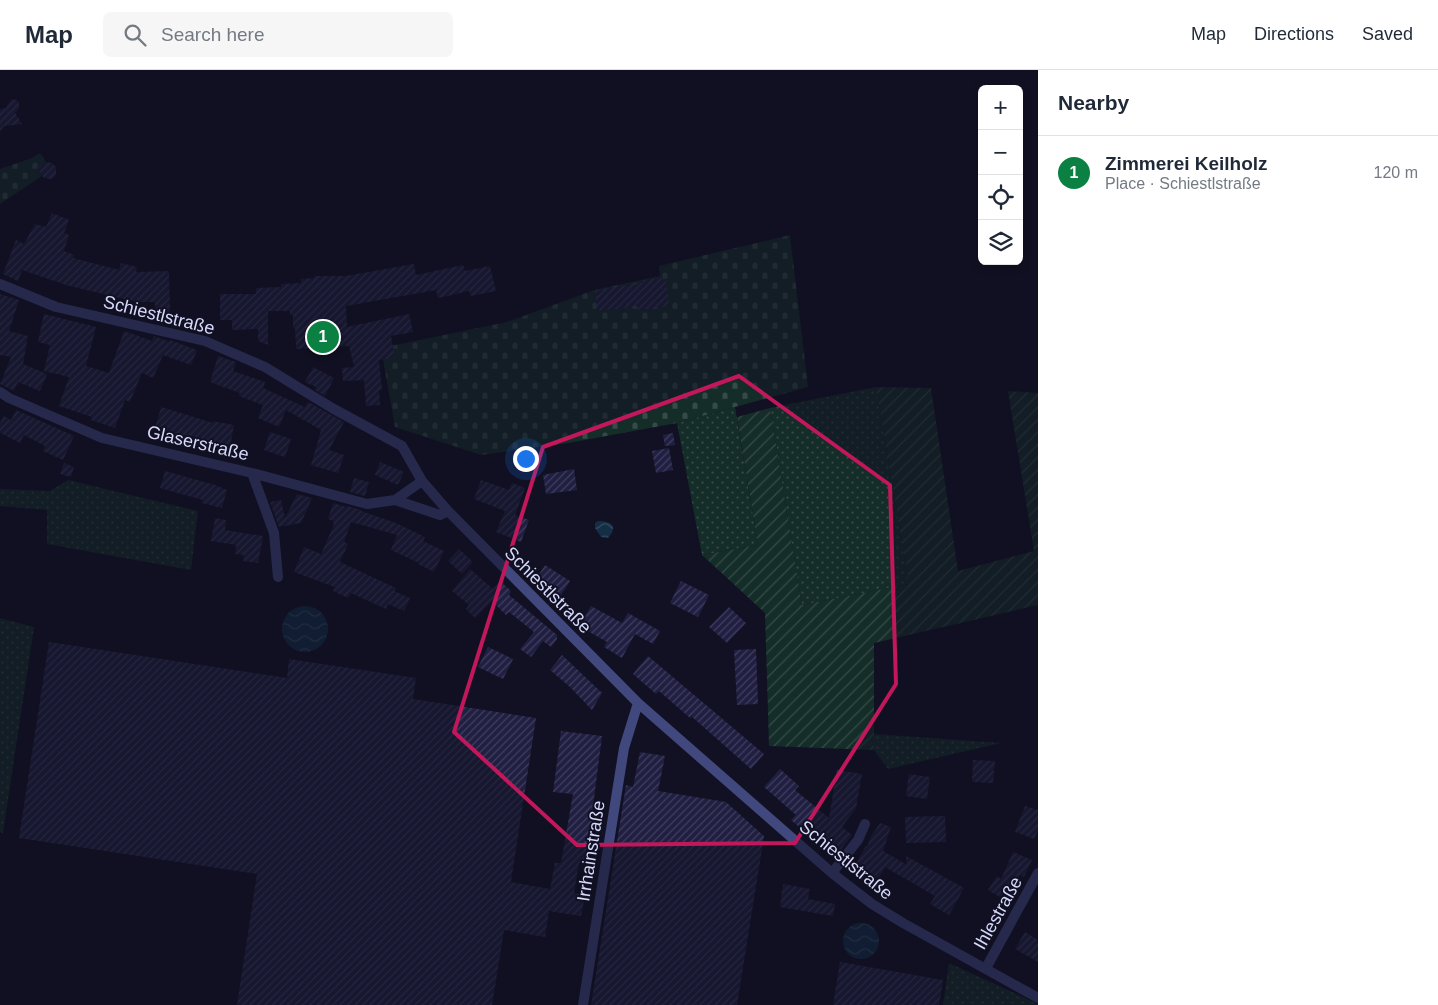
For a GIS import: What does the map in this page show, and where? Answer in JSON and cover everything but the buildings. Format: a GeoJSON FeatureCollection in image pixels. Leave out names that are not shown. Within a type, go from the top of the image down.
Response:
{"type":"FeatureCollection","features":[{"type":"Feature","properties":{"kind":"street","name":"Schiestlstraße"},"geometry":{"type":"LineString","coordinates":[[0,284],[56,307],[205,341],[265,367],[332,408],[402,446],[422,480],[448,511],[638,702],[832,873],[895,919],[1038,998]]}},
{"type":"Feature","properties":{"kind":"street","name":"Glaserstraße"},"geometry":{"type":"LineString","coordinates":[[0,392],[9,398],[102,438],[252,472],[367,504],[395,500],[440,515],[448,511]]}},
{"type":"Feature","properties":{"kind":"street"},"geometry":{"type":"LineString","coordinates":[[252,472],[274,533],[278,577]]}},
{"type":"Feature","properties":{"kind":"street","name":"Glaserstraße"},"geometry":{"type":"LineString","coordinates":[[395,500],[422,480]]}},
{"type":"Feature","properties":{"kind":"street","name":"Irrhainstraße"},"geometry":{"type":"LineString","coordinates":[[583,1005],[624,748],[638,702]]}},
{"type":"Feature","properties":{"kind":"street"},"geometry":{"type":"LineString","coordinates":[[832,873],[858,840],[865,824]]}},
{"type":"Feature","properties":{"kind":"street","name":"Ihlestraße"},"geometry":{"type":"LineString","coordinates":[[986,968],[1038,873]]}},
{"type":"Feature","properties":{"kind":"highlighted area"},"geometry":{"type":"Polygon","coordinates":[[[739,376],[890,485],[896,684],[795,843],[577,845],[454,732],[543,447],[739,376]]]}},
{"type":"Feature","properties":{"kind":"green space"},"geometry":{"type":"Polygon","coordinates":[[[40,153],[46,162],[36,168],[42,176],[0,204],[0,169],[32,158],[40,153]]]}},
{"type":"Feature","properties":{"kind":"green space"},"geometry":{"type":"Polygon","coordinates":[[[790,235],[808,387],[677,423],[568,443],[481,455],[395,427],[381,348],[507,322],[594,290],[660,276],[659,266],[790,235]]]}},
{"type":"Feature","properties":{"kind":"green space"},"geometry":{"type":"Polygon","coordinates":[[[876,387],[909,584],[802,605],[770,408],[876,387]]]}},
{"type":"Feature","properties":{"kind":"green space"},"geometry":{"type":"Polygon","coordinates":[[[876,387],[931,388],[958,571],[1034,551],[1008,391],[1038,393],[1038,605],[874,643],[874,750],[769,746],[765,613],[702,555],[758,545],[737,417],[770,408],[802,605],[909,584],[876,387]]]}},
{"type":"Feature","properties":{"kind":"green space"},"geometry":{"type":"Polygon","coordinates":[[[735,407],[758,545],[702,555],[677,423],[735,407]]]}},
{"type":"Feature","properties":{"kind":"green space"},"geometry":{"type":"Polygon","coordinates":[[[68,480],[198,511],[191,570],[47,544],[47,510],[0,506],[0,489],[50,491],[68,480]]]}},
{"type":"Feature","properties":{"kind":"green space"},"geometry":{"type":"Polygon","coordinates":[[[0,618],[34,627],[3,833],[0,832],[0,618]]]}},
{"type":"Feature","properties":{"kind":"green space"},"geometry":{"type":"Polygon","coordinates":[[[874,734],[1001,743],[888,769],[874,750],[874,734]]]}},
{"type":"Feature","properties":{"kind":"green space"},"geometry":{"type":"Polygon","coordinates":[[[949,963],[1038,1004],[1038,1005],[943,1005],[949,963]]]}},
{"type":"Feature","properties":{"kind":"water"},"geometry":{"type":"Polygon","coordinates":[[[598,521],[607,522],[612,525],[613,530],[608,538],[601,537],[595,528],[595,523],[598,521]]]}},
{"type":"Feature","properties":{"kind":"water"},"geometry":{"type":"Polygon","coordinates":[[[301,606],[309,606],[318,610],[324,616],[328,629],[324,642],[318,648],[309,652],[301,652],[292,648],[286,642],[282,633],[282,625],[286,616],[292,610],[301,606]]]}},
{"type":"Feature","properties":{"kind":"water"},"geometry":{"type":"Polygon","coordinates":[[[861,923],[874,928],[879,941],[874,954],[861,959],[848,954],[843,941],[848,928],[861,923]]]}},
{"type":"Feature","properties":{"kind":"place","name":"Zimmerei Keilholz"},"geometry":{"type":"Point","coordinates":[323,337]}}]}
